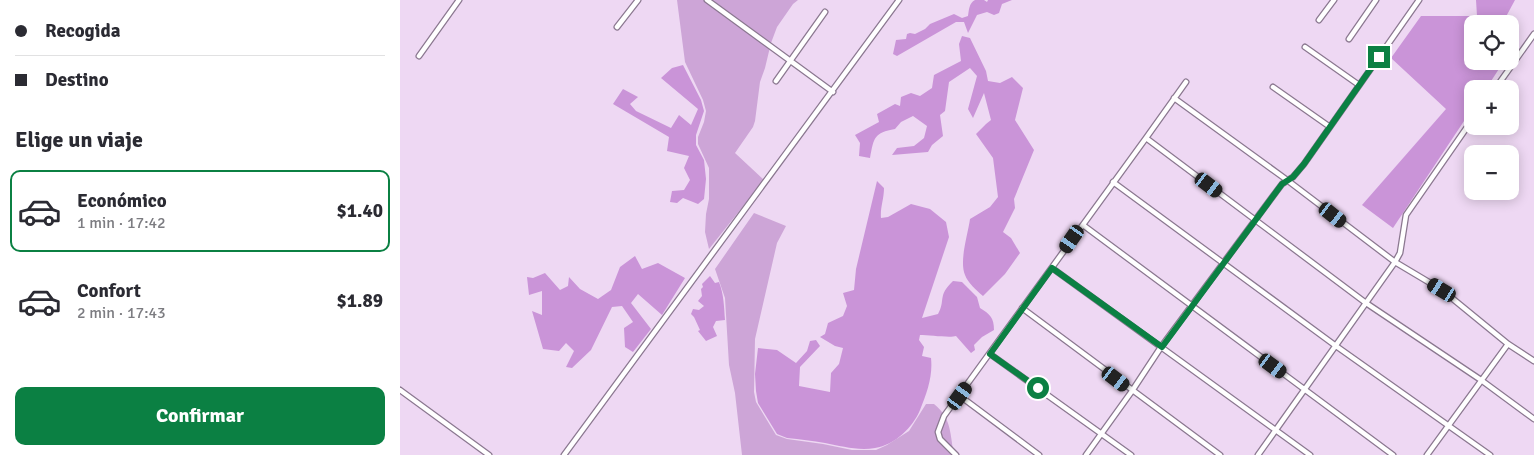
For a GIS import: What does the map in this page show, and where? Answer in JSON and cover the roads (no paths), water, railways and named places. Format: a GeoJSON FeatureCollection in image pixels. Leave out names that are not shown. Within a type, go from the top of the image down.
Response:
{"type":"FeatureCollection","features":[{"type":"Feature","properties":{"kind":"street"},"geometry":{"type":"LineString","coordinates":[[418,56],[460,0]]}},
{"type":"Feature","properties":{"kind":"street"},"geometry":{"type":"LineString","coordinates":[[617,27],[638,0]]}},
{"type":"Feature","properties":{"kind":"street"},"geometry":{"type":"LineString","coordinates":[[707,0],[833,92]]}},
{"type":"Feature","properties":{"kind":"street"},"geometry":{"type":"LineString","coordinates":[[564,455],[899,0]]}},
{"type":"Feature","properties":{"kind":"street"},"geometry":{"type":"LineString","coordinates":[[1319,20],[1334,0]]}},
{"type":"Feature","properties":{"kind":"street"},"geometry":{"type":"LineString","coordinates":[[1349,40],[1376,0]]}},
{"type":"Feature","properties":{"kind":"street"},"geometry":{"type":"LineString","coordinates":[[1086,455],[1162,347],[1282,184],[1293,177],[1304,164],[1419,0]]}},
{"type":"Feature","properties":{"kind":"street"},"geometry":{"type":"LineString","coordinates":[[776,81],[825,12]]}},
{"type":"Feature","properties":{"kind":"street"},"geometry":{"type":"LineString","coordinates":[[1501,80],[1534,34]]}},
{"type":"Feature","properties":{"kind":"street"},"geometry":{"type":"LineString","coordinates":[[1305,47],[1359,85]]}},
{"type":"Feature","properties":{"kind":"street"},"geometry":{"type":"LineString","coordinates":[[956,455],[940,439],[938,432],[944,416],[1186,82]]}},
{"type":"Feature","properties":{"kind":"street"},"geometry":{"type":"LineString","coordinates":[[1273,87],[1330,127]]}},
{"type":"Feature","properties":{"kind":"street"},"geometry":{"type":"LineString","coordinates":[[1174,98],[1395,262],[1442,290],[1508,344],[1534,361]]}},
{"type":"Feature","properties":{"kind":"street"},"geometry":{"type":"LineString","coordinates":[[1258,455],[1395,262],[1400,253],[1406,216],[1464,132]]}},
{"type":"Feature","properties":{"kind":"street"},"geometry":{"type":"LineString","coordinates":[[1146,138],[1366,303],[1481,380],[1534,419]]}},
{"type":"Feature","properties":{"kind":"street"},"geometry":{"type":"LineString","coordinates":[[1113,182],[1336,346],[1490,455]]}},
{"type":"Feature","properties":{"kind":"street"},"geometry":{"type":"LineString","coordinates":[[1083,225],[1392,455]]}},
{"type":"Feature","properties":{"kind":"street"},"geometry":{"type":"LineString","coordinates":[[1052,268],[1310,455]]}},
{"type":"Feature","properties":{"kind":"street"},"geometry":{"type":"LineString","coordinates":[[1022,308],[1220,455]]}},
{"type":"Feature","properties":{"kind":"street"},"geometry":{"type":"LineString","coordinates":[[1427,455],[1508,344]]}},
{"type":"Feature","properties":{"kind":"street"},"geometry":{"type":"LineString","coordinates":[[990,354],[1131,455]]}},
{"type":"Feature","properties":{"kind":"street"},"geometry":{"type":"LineString","coordinates":[[400,390],[489,455]]}},
{"type":"Feature","properties":{"kind":"street"},"geometry":{"type":"LineString","coordinates":[[960,396],[1039,455]]}}]}
